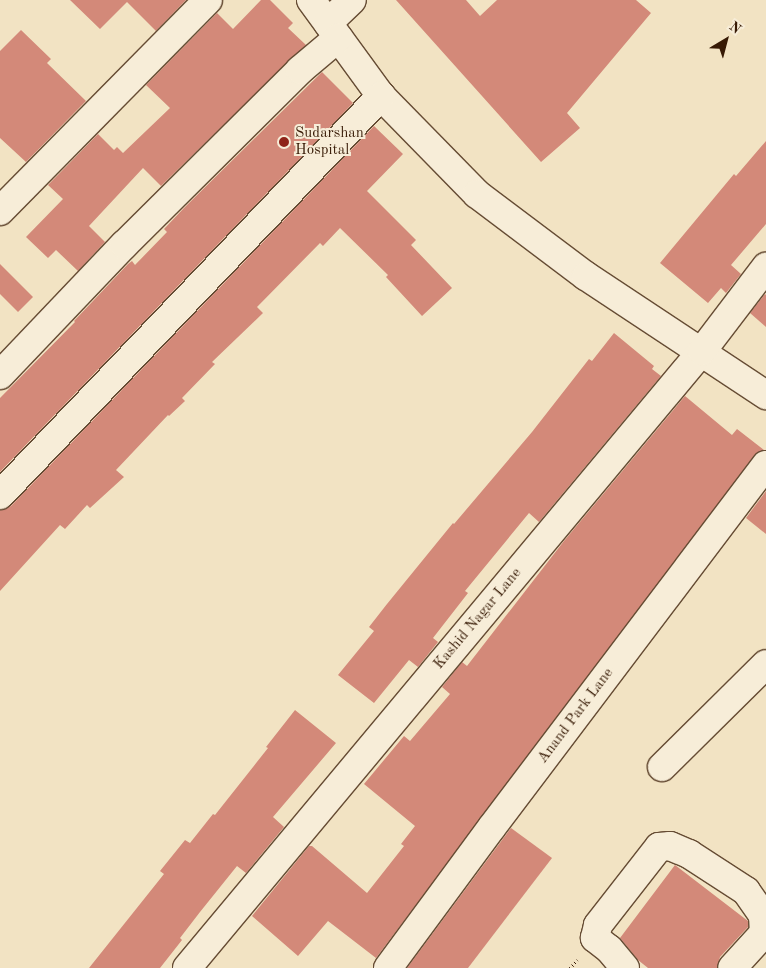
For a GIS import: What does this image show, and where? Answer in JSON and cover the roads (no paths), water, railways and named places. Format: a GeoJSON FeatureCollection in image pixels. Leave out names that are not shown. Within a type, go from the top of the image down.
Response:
{"type":"FeatureCollection","features":[{"type":"Feature","properties":{"kind":"street"},"geometry":{"type":"LineString","coordinates":[[0,211],[208,0]]}},
{"type":"Feature","properties":{"kind":"street"},"geometry":{"type":"LineString","coordinates":[[310,0],[381,96],[477,194],[586,276],[766,395]]}},
{"type":"Feature","properties":{"kind":"street"},"geometry":{"type":"LineString","coordinates":[[0,375],[131,238],[300,70],[333,30],[352,0]]}},
{"type":"Feature","properties":{"kind":"street"},"geometry":{"type":"LineString","coordinates":[[0,495],[381,96]]}},
{"type":"Feature","properties":{"kind":"street","name":"Kashid Nagar Lane"},"geometry":{"type":"LineString","coordinates":[[187,968],[702,352],[766,267]]}},
{"type":"Feature","properties":{"kind":"street","name":"Anand Park Lane"},"geometry":{"type":"LineString","coordinates":[[388,968],[492,827],[766,465]]}},
{"type":"Feature","properties":{"kind":"street"},"geometry":{"type":"LineString","coordinates":[[662,767],[766,664]]}},
{"type":"Feature","properties":{"kind":"street"},"geometry":{"type":"LineString","coordinates":[[625,968],[609,949],[594,938],[598,925],[659,847],[670,846],[689,854],[746,891],[763,915],[764,933],[732,968]]}},
{"type":"Feature","properties":{"kind":"place","name":"Sudarshan Hospital"},"geometry":{"type":"Point","coordinates":[284,142]}}]}
